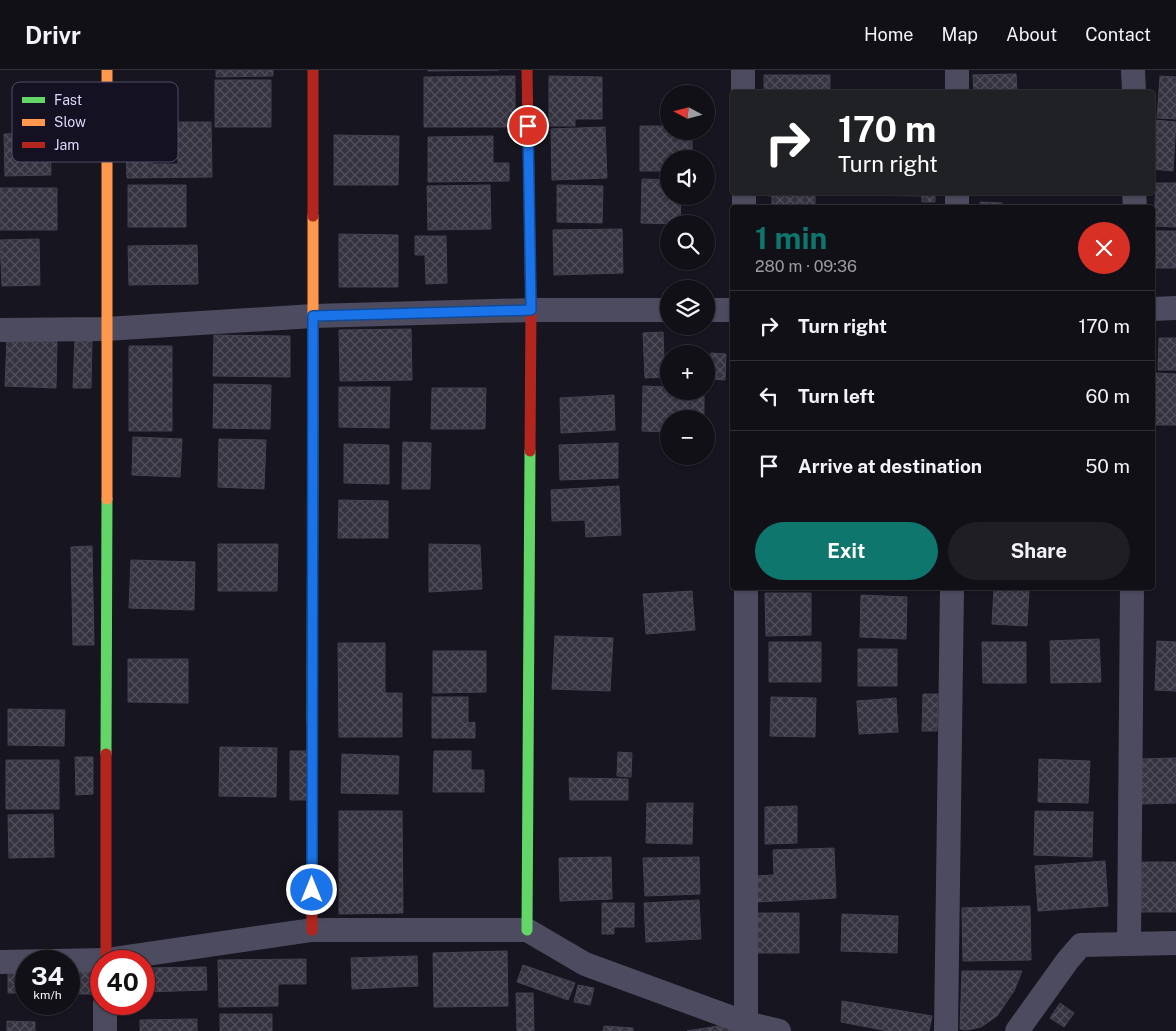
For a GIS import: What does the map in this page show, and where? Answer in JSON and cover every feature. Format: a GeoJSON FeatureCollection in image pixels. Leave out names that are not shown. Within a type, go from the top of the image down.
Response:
{"type":"FeatureCollection","features":[{"type":"Feature","properties":{"kind":"street"},"geometry":{"type":"LineString","coordinates":[[312,930],[313,70]]}},
{"type":"Feature","properties":{"kind":"street"},"geometry":{"type":"LineString","coordinates":[[527,70],[531,310],[527,930]]}},
{"type":"Feature","properties":{"kind":"street"},"geometry":{"type":"LineString","coordinates":[[743,70],[743,90]]}},
{"type":"Feature","properties":{"kind":"street"},"geometry":{"type":"LineString","coordinates":[[957,70],[957,90]]}},
{"type":"Feature","properties":{"kind":"street"},"geometry":{"type":"LineString","coordinates":[[1133,70],[1134,90]]}},
{"type":"Feature","properties":{"kind":"street"},"geometry":{"type":"LineString","coordinates":[[106,950],[107,162]]}},
{"type":"Feature","properties":{"kind":"street"},"geometry":{"type":"LineString","coordinates":[[1155,309],[1176,308]]}},
{"type":"Feature","properties":{"kind":"street"},"geometry":{"type":"LineString","coordinates":[[0,330],[106,329],[313,316],[531,310],[660,310]]}},
{"type":"Feature","properties":{"kind":"street"},"geometry":{"type":"LineString","coordinates":[[715,310],[730,310]]}},
{"type":"Feature","properties":{"kind":"street"},"geometry":{"type":"LineString","coordinates":[[746,590],[746,1023]]}},
{"type":"Feature","properties":{"kind":"street"},"geometry":{"type":"LineString","coordinates":[[946,1031],[952,590]]}},
{"type":"Feature","properties":{"kind":"street"},"geometry":{"type":"LineString","coordinates":[[1128,944],[1132,590]]}},
{"type":"Feature","properties":{"kind":"street"},"geometry":{"type":"LineString","coordinates":[[155,953],[312,930],[527,930],[585,964],[746,1023],[779,1031]]}},
{"type":"Feature","properties":{"kind":"street"},"geometry":{"type":"LineString","coordinates":[[1018,1031],[1068,960],[1081,945],[1176,943]]}},
{"type":"Feature","properties":{"kind":"street"},"geometry":{"type":"LineString","coordinates":[[0,962],[90,960]]}},
{"type":"Feature","properties":{"kind":"street"},"geometry":{"type":"LineString","coordinates":[[105,1015],[105,1031]]}},
{"type":"Feature","properties":{"kind":"building"},"geometry":{"type":"Polygon","coordinates":[[[216,70],[273,70],[273,76],[216,77],[216,70]]]}},
{"type":"Feature","properties":{"kind":"building"},"geometry":{"type":"Polygon","coordinates":[[[428,70],[499,70],[428,71],[428,70]]]}},
{"type":"Feature","properties":{"kind":"building"},"geometry":{"type":"Polygon","coordinates":[[[1016,74],[1017,90],[974,90],[973,75],[1016,74]]]}},
{"type":"Feature","properties":{"kind":"building"},"geometry":{"type":"Polygon","coordinates":[[[764,75],[830,75],[830,90],[764,90],[764,75]]]}},
{"type":"Feature","properties":{"kind":"building"},"geometry":{"type":"Polygon","coordinates":[[[515,76],[515,127],[424,127],[424,77],[515,76]]]}},
{"type":"Feature","properties":{"kind":"building"},"geometry":{"type":"Polygon","coordinates":[[[549,76],[602,77],[602,119],[575,119],[575,126],[549,126],[549,76]]]}},
{"type":"Feature","properties":{"kind":"building"},"geometry":{"type":"Polygon","coordinates":[[[1160,76],[1176,77],[1176,119],[1157,118],[1160,76]]]}},
{"type":"Feature","properties":{"kind":"building"},"geometry":{"type":"Polygon","coordinates":[[[215,80],[271,80],[271,127],[215,127],[215,80]]]}},
{"type":"Feature","properties":{"kind":"building"},"geometry":{"type":"Polygon","coordinates":[[[1155,120],[1176,122],[1173,171],[1155,169],[1155,120]]]}},
{"type":"Feature","properties":{"kind":"building"},"geometry":{"type":"Polygon","coordinates":[[[178,122],[211,122],[212,177],[127,178],[126,162],[178,164],[178,122]]]}},
{"type":"Feature","properties":{"kind":"building"},"geometry":{"type":"Polygon","coordinates":[[[640,126],[660,126],[660,140],[692,140],[692,150],[660,150],[660,171],[640,171],[640,126]]]}},
{"type":"Feature","properties":{"kind":"building"},"geometry":{"type":"Polygon","coordinates":[[[605,127],[607,178],[552,180],[551,129],[605,127]]]}},
{"type":"Feature","properties":{"kind":"building"},"geometry":{"type":"Polygon","coordinates":[[[4,134],[12,134],[12,162],[51,162],[51,175],[5,176],[4,134]]]}},
{"type":"Feature","properties":{"kind":"building"},"geometry":{"type":"Polygon","coordinates":[[[334,135],[399,136],[398,185],[334,185],[334,135]]]}},
{"type":"Feature","properties":{"kind":"building"},"geometry":{"type":"Polygon","coordinates":[[[493,136],[493,163],[509,163],[509,181],[428,182],[428,137],[493,136]]]}},
{"type":"Feature","properties":{"kind":"building"},"geometry":{"type":"Polygon","coordinates":[[[642,179],[660,180],[660,205],[681,205],[680,215],[660,215],[660,223],[641,223],[642,179]]]}},
{"type":"Feature","properties":{"kind":"building"},"geometry":{"type":"Polygon","coordinates":[[[1156,183],[1176,183],[1176,227],[1155,226],[1156,183]]]}},
{"type":"Feature","properties":{"kind":"building"},"geometry":{"type":"Polygon","coordinates":[[[128,185],[186,185],[186,227],[128,227],[128,185]]]}},
{"type":"Feature","properties":{"kind":"building"},"geometry":{"type":"Polygon","coordinates":[[[490,185],[491,229],[428,230],[427,186],[490,185]]]}},
{"type":"Feature","properties":{"kind":"building"},"geometry":{"type":"Polygon","coordinates":[[[557,185],[603,186],[602,223],[557,222],[557,185]]]}},
{"type":"Feature","properties":{"kind":"building"},"geometry":{"type":"Polygon","coordinates":[[[0,188],[57,188],[57,230],[0,230],[0,188]]]}},
{"type":"Feature","properties":{"kind":"building"},"geometry":{"type":"Polygon","coordinates":[[[815,195],[815,205],[772,205],[772,196],[768,196],[815,195]]]}},
{"type":"Feature","properties":{"kind":"building"},"geometry":{"type":"Polygon","coordinates":[[[852,195],[935,195],[935,202],[922,202],[922,196],[852,195]]]}},
{"type":"Feature","properties":{"kind":"building"},"geometry":{"type":"Polygon","coordinates":[[[980,202],[1002,203],[1002,205],[980,205],[980,202]]]}},
{"type":"Feature","properties":{"kind":"building"},"geometry":{"type":"Polygon","coordinates":[[[622,229],[623,273],[554,275],[553,230],[622,229]]]}},
{"type":"Feature","properties":{"kind":"building"},"geometry":{"type":"Polygon","coordinates":[[[1156,231],[1176,231],[1176,268],[1155,268],[1156,231]]]}},
{"type":"Feature","properties":{"kind":"building"},"geometry":{"type":"Polygon","coordinates":[[[339,234],[398,235],[398,287],[339,287],[339,234]]]}},
{"type":"Feature","properties":{"kind":"building"},"geometry":{"type":"Polygon","coordinates":[[[415,236],[446,236],[447,283],[426,284],[425,255],[415,255],[415,236]]]}},
{"type":"Feature","properties":{"kind":"building"},"geometry":{"type":"Polygon","coordinates":[[[39,239],[40,285],[2,286],[0,240],[39,239]]]}},
{"type":"Feature","properties":{"kind":"building"},"geometry":{"type":"Polygon","coordinates":[[[197,245],[198,284],[129,285],[128,246],[197,245]]]}},
{"type":"Feature","properties":{"kind":"building"},"geometry":{"type":"Polygon","coordinates":[[[411,329],[412,380],[340,381],[339,330],[411,329]]]}},
{"type":"Feature","properties":{"kind":"building"},"geometry":{"type":"Polygon","coordinates":[[[660,332],[660,335],[663,335],[663,345],[660,345],[660,377],[645,378],[643,333],[660,332]]]}},
{"type":"Feature","properties":{"kind":"building"},"geometry":{"type":"Polygon","coordinates":[[[214,335],[290,336],[290,377],[213,376],[214,335]]]}},
{"type":"Feature","properties":{"kind":"building"},"geometry":{"type":"Polygon","coordinates":[[[1159,338],[1176,338],[1176,370],[1158,370],[1159,338]]]}},
{"type":"Feature","properties":{"kind":"building"},"geometry":{"type":"Polygon","coordinates":[[[7,339],[57,341],[56,388],[5,386],[7,339]]]}},
{"type":"Feature","properties":{"kind":"building"},"geometry":{"type":"Polygon","coordinates":[[[75,339],[92,340],[91,388],[73,388],[75,339]]]}},
{"type":"Feature","properties":{"kind":"building"},"geometry":{"type":"Polygon","coordinates":[[[129,346],[172,346],[172,431],[129,431],[129,346]]]}},
{"type":"Feature","properties":{"kind":"building"},"geometry":{"type":"Polygon","coordinates":[[[715,353],[726,354],[725,380],[715,379],[715,353]]]}},
{"type":"Feature","properties":{"kind":"building"},"geometry":{"type":"Polygon","coordinates":[[[1155,373],[1176,374],[1176,425],[1155,425],[1155,373]]]}},
{"type":"Feature","properties":{"kind":"building"},"geometry":{"type":"Polygon","coordinates":[[[214,384],[271,385],[270,429],[213,428],[214,384]]]}},
{"type":"Feature","properties":{"kind":"building"},"geometry":{"type":"Polygon","coordinates":[[[643,386],[660,387],[660,400],[704,400],[704,410],[660,410],[660,432],[642,431],[643,386]]]}},
{"type":"Feature","properties":{"kind":"building"},"geometry":{"type":"Polygon","coordinates":[[[339,387],[390,387],[389,428],[339,427],[339,387]]]}},
{"type":"Feature","properties":{"kind":"building"},"geometry":{"type":"Polygon","coordinates":[[[432,388],[486,388],[485,429],[431,429],[432,388]]]}},
{"type":"Feature","properties":{"kind":"building"},"geometry":{"type":"Polygon","coordinates":[[[614,395],[615,430],[561,433],[560,398],[614,395]]]}},
{"type":"Feature","properties":{"kind":"building"},"geometry":{"type":"Polygon","coordinates":[[[133,437],[182,439],[180,477],[132,475],[133,437]]]}},
{"type":"Feature","properties":{"kind":"building"},"geometry":{"type":"Polygon","coordinates":[[[219,439],[266,440],[264,489],[218,487],[219,439]]]}},
{"type":"Feature","properties":{"kind":"building"},"geometry":{"type":"Polygon","coordinates":[[[403,442],[431,443],[430,489],[402,489],[403,442]]]}},
{"type":"Feature","properties":{"kind":"building"},"geometry":{"type":"Polygon","coordinates":[[[618,443],[618,478],[560,480],[559,445],[618,443]]]}},
{"type":"Feature","properties":{"kind":"building"},"geometry":{"type":"Polygon","coordinates":[[[344,444],[389,445],[389,484],[344,483],[344,444]]]}},
{"type":"Feature","properties":{"kind":"building"},"geometry":{"type":"Polygon","coordinates":[[[619,486],[621,535],[586,537],[585,520],[552,521],[551,490],[619,486]]]}},
{"type":"Feature","properties":{"kind":"building"},"geometry":{"type":"Polygon","coordinates":[[[339,500],[388,501],[388,538],[338,538],[339,500]]]}},
{"type":"Feature","properties":{"kind":"building"},"geometry":{"type":"Polygon","coordinates":[[[218,544],[278,544],[277,591],[218,591],[218,544]]]}},
{"type":"Feature","properties":{"kind":"building"},"geometry":{"type":"Polygon","coordinates":[[[429,544],[480,545],[482,589],[429,592],[429,544]]]}},
{"type":"Feature","properties":{"kind":"building"},"geometry":{"type":"Polygon","coordinates":[[[92,546],[94,645],[73,645],[71,547],[92,546]]]}},
{"type":"Feature","properties":{"kind":"building"},"geometry":{"type":"Polygon","coordinates":[[[131,560],[195,562],[194,610],[129,608],[131,560]]]}},
{"type":"Feature","properties":{"kind":"building"},"geometry":{"type":"Polygon","coordinates":[[[994,590],[1029,591],[1027,626],[992,624],[994,590]]]}},
{"type":"Feature","properties":{"kind":"building"},"geometry":{"type":"Polygon","coordinates":[[[692,591],[695,630],[646,634],[643,594],[692,591]]]}},
{"type":"Feature","properties":{"kind":"building"},"geometry":{"type":"Polygon","coordinates":[[[765,593],[811,593],[811,635],[766,636],[765,593]]]}},
{"type":"Feature","properties":{"kind":"building"},"geometry":{"type":"Polygon","coordinates":[[[861,595],[907,597],[906,639],[860,637],[861,595]]]}},
{"type":"Feature","properties":{"kind":"building"},"geometry":{"type":"Polygon","coordinates":[[[555,636],[613,638],[610,691],[552,689],[555,636]]]}},
{"type":"Feature","properties":{"kind":"building"},"geometry":{"type":"Polygon","coordinates":[[[1099,639],[1101,682],[1051,683],[1050,641],[1099,639]]]}},
{"type":"Feature","properties":{"kind":"building"},"geometry":{"type":"Polygon","coordinates":[[[1157,641],[1176,642],[1176,691],[1155,690],[1157,641]]]}},
{"type":"Feature","properties":{"kind":"building"},"geometry":{"type":"Polygon","coordinates":[[[769,642],[821,642],[821,682],[769,682],[769,642]]]}},
{"type":"Feature","properties":{"kind":"building"},"geometry":{"type":"Polygon","coordinates":[[[982,642],[1026,642],[1026,683],[983,683],[982,642]]]}},
{"type":"Feature","properties":{"kind":"building"},"geometry":{"type":"Polygon","coordinates":[[[338,643],[385,643],[385,693],[402,693],[402,737],[339,737],[338,643]]]}},
{"type":"Feature","properties":{"kind":"building"},"geometry":{"type":"Polygon","coordinates":[[[858,649],[897,649],[897,686],[858,686],[858,649]]]}},
{"type":"Feature","properties":{"kind":"building"},"geometry":{"type":"Polygon","coordinates":[[[433,651],[486,651],[486,692],[433,693],[433,651]]]}},
{"type":"Feature","properties":{"kind":"building"},"geometry":{"type":"Polygon","coordinates":[[[128,659],[188,659],[188,703],[128,702],[128,659]]]}},
{"type":"Feature","properties":{"kind":"building"},"geometry":{"type":"Polygon","coordinates":[[[923,694],[938,694],[937,731],[922,731],[923,694]]]}},
{"type":"Feature","properties":{"kind":"building"},"geometry":{"type":"Polygon","coordinates":[[[432,697],[468,697],[468,723],[475,722],[475,738],[432,738],[432,697]]]}},
{"type":"Feature","properties":{"kind":"building"},"geometry":{"type":"Polygon","coordinates":[[[771,697],[816,698],[815,737],[770,736],[771,697]]]}},
{"type":"Feature","properties":{"kind":"building"},"geometry":{"type":"Polygon","coordinates":[[[896,698],[898,732],[859,734],[857,701],[896,698]]]}},
{"type":"Feature","properties":{"kind":"building"},"geometry":{"type":"Polygon","coordinates":[[[8,709],[65,710],[64,746],[8,745],[8,709]]]}},
{"type":"Feature","properties":{"kind":"building"},"geometry":{"type":"Polygon","coordinates":[[[220,747],[277,748],[276,797],[219,796],[220,747]]]}},
{"type":"Feature","properties":{"kind":"building"},"geometry":{"type":"Polygon","coordinates":[[[290,751],[308,751],[308,800],[290,800],[290,751]]]}},
{"type":"Feature","properties":{"kind":"building"},"geometry":{"type":"Polygon","coordinates":[[[434,751],[471,751],[471,770],[484,770],[484,792],[433,792],[434,751]]]}},
{"type":"Feature","properties":{"kind":"building"},"geometry":{"type":"Polygon","coordinates":[[[618,752],[632,753],[631,777],[617,776],[618,752]]]}},
{"type":"Feature","properties":{"kind":"building"},"geometry":{"type":"Polygon","coordinates":[[[342,754],[399,756],[398,794],[341,793],[342,754]]]}},
{"type":"Feature","properties":{"kind":"building"},"geometry":{"type":"Polygon","coordinates":[[[75,757],[93,757],[93,794],[76,795],[75,757]]]}},
{"type":"Feature","properties":{"kind":"building"},"geometry":{"type":"Polygon","coordinates":[[[1176,758],[1176,803],[1140,804],[1139,759],[1176,758]]]}},
{"type":"Feature","properties":{"kind":"building"},"geometry":{"type":"Polygon","coordinates":[[[1039,759],[1090,761],[1088,803],[1038,802],[1039,759]]]}},
{"type":"Feature","properties":{"kind":"building"},"geometry":{"type":"Polygon","coordinates":[[[6,760],[59,760],[59,809],[6,809],[6,760]]]}},
{"type":"Feature","properties":{"kind":"building"},"geometry":{"type":"Polygon","coordinates":[[[569,778],[628,779],[628,800],[570,800],[569,778]]]}},
{"type":"Feature","properties":{"kind":"building"},"geometry":{"type":"Polygon","coordinates":[[[647,803],[693,803],[692,844],[646,843],[647,803]]]}},
{"type":"Feature","properties":{"kind":"building"},"geometry":{"type":"Polygon","coordinates":[[[797,806],[797,843],[765,844],[765,807],[797,806]]]}},
{"type":"Feature","properties":{"kind":"building"},"geometry":{"type":"Polygon","coordinates":[[[339,811],[402,811],[403,913],[339,914],[339,811]]]}},
{"type":"Feature","properties":{"kind":"building"},"geometry":{"type":"Polygon","coordinates":[[[1035,811],[1093,812],[1092,857],[1034,855],[1035,811]]]}},
{"type":"Feature","properties":{"kind":"building"},"geometry":{"type":"Polygon","coordinates":[[[53,814],[54,857],[9,858],[8,815],[53,814]]]}},
{"type":"Feature","properties":{"kind":"building"},"geometry":{"type":"Polygon","coordinates":[[[834,848],[836,898],[756,902],[755,876],[774,875],[773,850],[834,848]]]}},
{"type":"Feature","properties":{"kind":"building"},"geometry":{"type":"Polygon","coordinates":[[[611,857],[612,899],[560,901],[559,858],[611,857]]]}},
{"type":"Feature","properties":{"kind":"building"},"geometry":{"type":"Polygon","coordinates":[[[699,857],[700,894],[645,896],[643,858],[699,857]]]}},
{"type":"Feature","properties":{"kind":"building"},"geometry":{"type":"Polygon","coordinates":[[[1105,861],[1108,906],[1038,911],[1035,866],[1105,861]]]}},
{"type":"Feature","properties":{"kind":"building"},"geometry":{"type":"Polygon","coordinates":[[[1142,862],[1176,862],[1176,912],[1141,912],[1142,862]]]}},
{"type":"Feature","properties":{"kind":"building"},"geometry":{"type":"Polygon","coordinates":[[[699,900],[701,939],[646,942],[644,903],[699,900]]]}},
{"type":"Feature","properties":{"kind":"building"},"geometry":{"type":"Polygon","coordinates":[[[602,903],[634,903],[634,927],[614,927],[614,934],[602,934],[602,903]]]}},
{"type":"Feature","properties":{"kind":"building"},"geometry":{"type":"Polygon","coordinates":[[[1030,906],[1031,960],[963,961],[962,908],[1030,906]]]}},
{"type":"Feature","properties":{"kind":"building"},"geometry":{"type":"Polygon","coordinates":[[[749,913],[799,913],[799,953],[749,953],[749,913]]]}},
{"type":"Feature","properties":{"kind":"building"},"geometry":{"type":"Polygon","coordinates":[[[842,914],[898,916],[897,953],[841,951],[842,914]]]}},
{"type":"Feature","properties":{"kind":"building"},"geometry":{"type":"Polygon","coordinates":[[[507,951],[508,1006],[434,1007],[433,953],[507,951]]]}},
{"type":"Feature","properties":{"kind":"building"},"geometry":{"type":"Polygon","coordinates":[[[417,956],[418,986],[352,989],[351,958],[417,956]]]}},
{"type":"Feature","properties":{"kind":"building"},"geometry":{"type":"Polygon","coordinates":[[[306,959],[306,984],[278,984],[278,1006],[219,1007],[218,960],[306,959]]]}},
{"type":"Feature","properties":{"kind":"building"},"geometry":{"type":"Polygon","coordinates":[[[523,965],[575,983],[568,1000],[517,982],[523,965]]]}},
{"type":"Feature","properties":{"kind":"building"},"geometry":{"type":"Polygon","coordinates":[[[206,967],[207,990],[155,992],[155,968],[206,967]]]}},
{"type":"Feature","properties":{"kind":"building"},"geometry":{"type":"Polygon","coordinates":[[[8,969],[15,969],[15,993],[8,993],[8,969]]]}},
{"type":"Feature","properties":{"kind":"building"},"geometry":{"type":"Polygon","coordinates":[[[80,969],[90,969],[90,994],[80,994],[80,969]]]}},
{"type":"Feature","properties":{"kind":"building"},"geometry":{"type":"Polygon","coordinates":[[[962,971],[1022,971],[1014,991],[997,1016],[981,1027],[967,1030],[960,1029],[962,971]]]}},
{"type":"Feature","properties":{"kind":"building"},"geometry":{"type":"Polygon","coordinates":[[[578,985],[594,988],[590,1005],[574,1002],[578,985]]]}},
{"type":"Feature","properties":{"kind":"building"},"geometry":{"type":"Polygon","coordinates":[[[516,993],[533,993],[534,1031],[517,1031],[516,993]]]}},
{"type":"Feature","properties":{"kind":"building"},"geometry":{"type":"Polygon","coordinates":[[[842,1001],[932,1016],[929,1031],[888,1031],[841,1022],[842,1001]]]}},
{"type":"Feature","properties":{"kind":"building"},"geometry":{"type":"Polygon","coordinates":[[[1060,1003],[1074,1013],[1064,1027],[1050,1018],[1060,1003]]]}},
{"type":"Feature","properties":{"kind":"building"},"geometry":{"type":"Polygon","coordinates":[[[220,1014],[272,1014],[272,1031],[220,1031],[220,1014]]]}},
{"type":"Feature","properties":{"kind":"building"},"geometry":{"type":"Polygon","coordinates":[[[197,1019],[197,1031],[140,1031],[140,1020],[197,1019]]]}},
{"type":"Feature","properties":{"kind":"building"},"geometry":{"type":"Polygon","coordinates":[[[7,1021],[35,1022],[35,1031],[7,1031],[7,1021]]]}},
{"type":"Feature","properties":{"kind":"building"},"geometry":{"type":"Polygon","coordinates":[[[731,1024],[732,1031],[687,1031],[731,1024]]]}},
{"type":"Feature","properties":{"kind":"building"},"geometry":{"type":"Polygon","coordinates":[[[604,1026],[633,1028],[633,1031],[603,1031],[604,1026]]]}},
{"type":"Feature","properties":{"kind":"traffic: fast"},"geometry":{"type":"LineString","coordinates":[[312,722],[313,419]]}},
{"type":"Feature","properties":{"kind":"traffic: fast"},"geometry":{"type":"LineString","coordinates":[[527,930],[530,451]]}},
{"type":"Feature","properties":{"kind":"traffic: fast"},"geometry":{"type":"LineString","coordinates":[[106,754],[107,499]]}},
{"type":"Feature","properties":{"kind":"traffic: slow"},"geometry":{"type":"LineString","coordinates":[[107,70],[107,82]]}},
{"type":"Feature","properties":{"kind":"traffic: slow"},"geometry":{"type":"LineString","coordinates":[[107,162],[107,499]]}},
{"type":"Feature","properties":{"kind":"traffic: slow"},"geometry":{"type":"LineString","coordinates":[[313,216],[313,419]]}},
{"type":"Feature","properties":{"kind":"traffic: jam"},"geometry":{"type":"LineString","coordinates":[[313,70],[313,216]]}},
{"type":"Feature","properties":{"kind":"traffic: jam"},"geometry":{"type":"LineString","coordinates":[[527,70],[531,310],[530,451]]}},
{"type":"Feature","properties":{"kind":"traffic: jam"},"geometry":{"type":"LineString","coordinates":[[312,722],[312,930]]}},
{"type":"Feature","properties":{"kind":"traffic: jam"},"geometry":{"type":"LineString","coordinates":[[106,754],[106,950]]}},
{"type":"Feature","properties":{"kind":"route"},"geometry":{"type":"LineString","coordinates":[[312,890],[313,316],[531,310],[528,126]]}}]}
